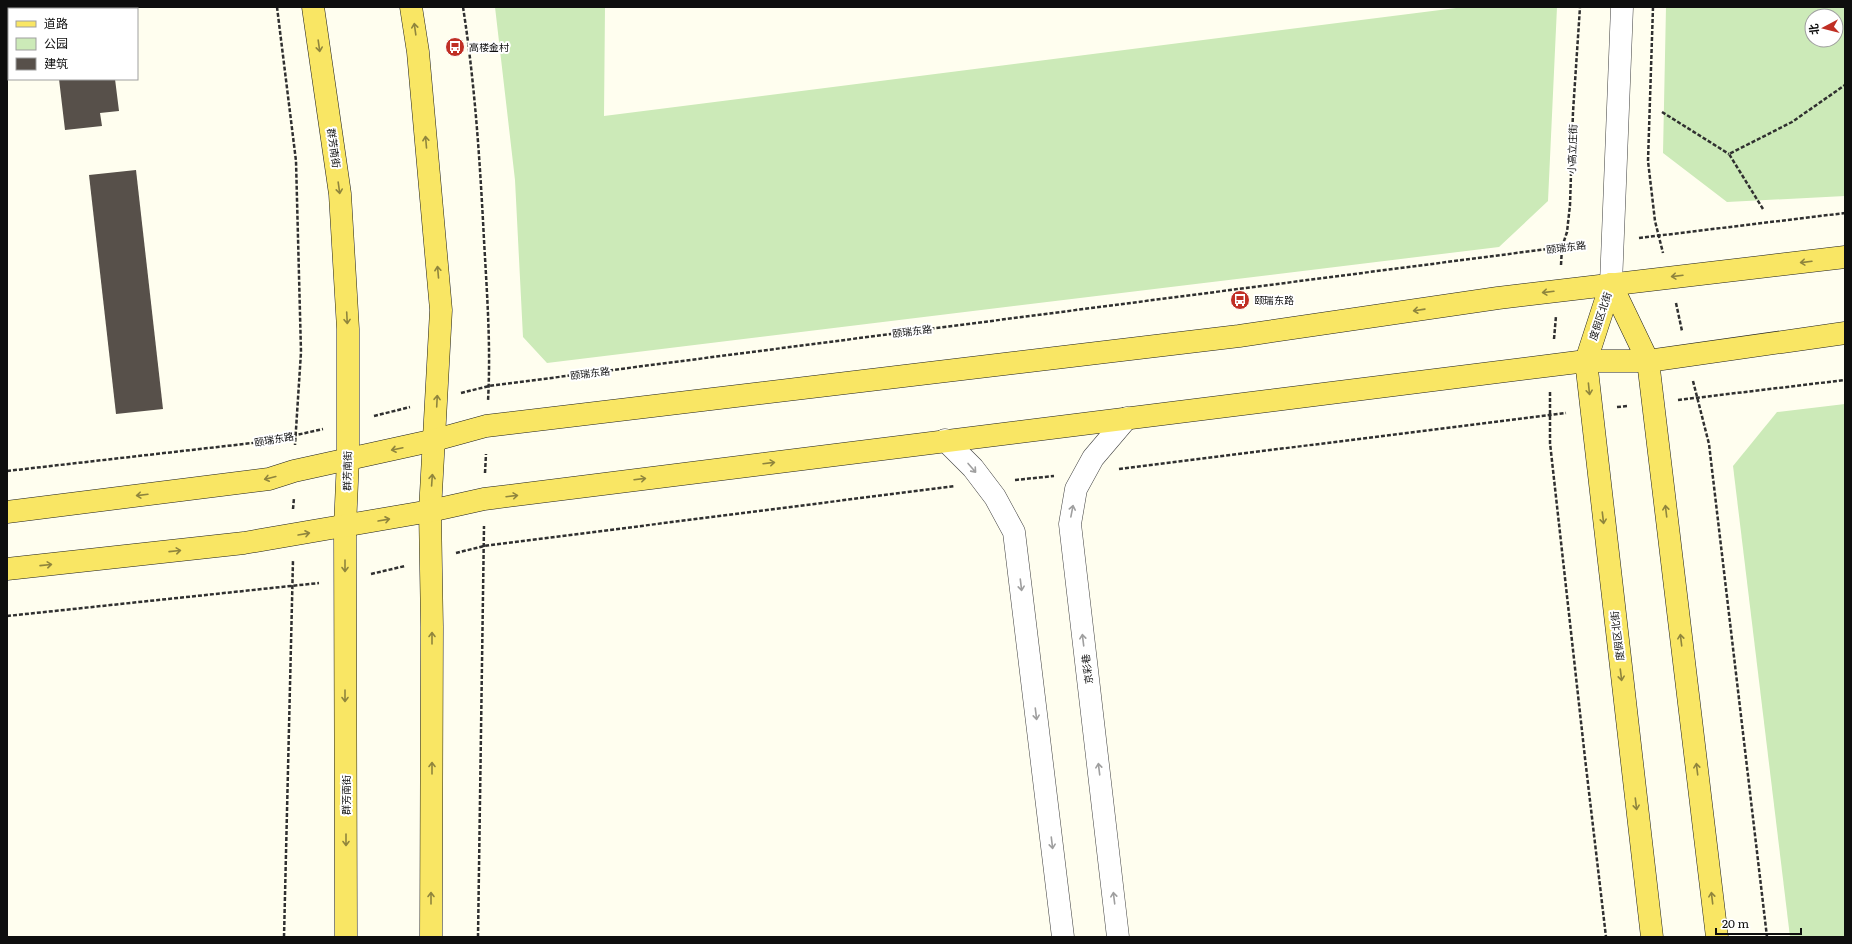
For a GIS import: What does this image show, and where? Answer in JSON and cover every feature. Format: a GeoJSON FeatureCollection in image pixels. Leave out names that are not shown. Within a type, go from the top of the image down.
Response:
{"type":"FeatureCollection","features":[{"type":"Feature","properties":{"kind":"main road","name":"群芳南街"},"geometry":{"type":"LineString","coordinates":[[313,7],[340,194],[348,329],[348,459],[345,580],[346,937]]}},
{"type":"Feature","properties":{"kind":"main road"},"geometry":{"type":"LineString","coordinates":[[412,7],[418,52],[441,310],[430,511],[431,937]]}},
{"type":"Feature","properties":{"kind":"main road"},"geometry":{"type":"LineString","coordinates":[[7,512],[269,479],[294,471],[435,440],[486,426],[1232,337],[1559,290],[1845,257]]}},
{"type":"Feature","properties":{"kind":"main road","name":"度假区北街"},"geometry":{"type":"LineString","coordinates":[[1611,284],[1586,361],[1652,937]]}},
{"type":"Feature","properties":{"kind":"main road","name":"度假区北街"},"geometry":{"type":"LineString","coordinates":[[1611,284],[1648,361],[1717,937]]}},
{"type":"Feature","properties":{"kind":"main road"},"geometry":{"type":"LineString","coordinates":[[7,569],[244,543],[346,527],[484,499],[1552,365],[1586,361],[1648,361],[1845,333]]}},
{"type":"Feature","properties":{"kind":"street"},"geometry":{"type":"LineString","coordinates":[[1611,284],[1622,7]]}},
{"type":"Feature","properties":{"kind":"street","name":"京彩巷"},"geometry":{"type":"LineString","coordinates":[[1118,937],[1070,524],[1076,490],[1093,458],[1127,418]]}},
{"type":"Feature","properties":{"kind":"street"},"geometry":{"type":"LineString","coordinates":[[945,440],[973,468],[995,497],[1014,532],[1063,937]]}},
{"type":"Feature","properties":{"kind":"path","name":"小高立庄街"},"geometry":{"type":"LineString","coordinates":[[1559,290],[1562,247],[1567,232],[1570,205],[1573,112],[1580,7]]}},
{"type":"Feature","properties":{"kind":"path"},"geometry":{"type":"LineString","coordinates":[[1653,7],[1648,161],[1655,221],[1670,277],[1697,398],[1709,444],[1767,937]]}},
{"type":"Feature","properties":{"kind":"path"},"geometry":{"type":"LineString","coordinates":[[1729,154],[1792,122],[1845,85]]}},
{"type":"Feature","properties":{"kind":"path"},"geometry":{"type":"LineString","coordinates":[[1662,112],[1729,154],[1764,209]]}},
{"type":"Feature","properties":{"kind":"path","name":"颐瑞东路"},"geometry":{"type":"LineString","coordinates":[[7,472],[270,441],[348,424],[489,386],[1562,247],[1845,213]]}},
{"type":"Feature","properties":{"kind":"path"},"geometry":{"type":"LineString","coordinates":[[1559,290],[1552,365],[1549,416],[1550,443],[1606,937]]}},
{"type":"Feature","properties":{"kind":"path"},"geometry":{"type":"LineString","coordinates":[[7,616],[345,580],[484,546],[984,483],[1085,473],[1845,380]]}},
{"type":"Feature","properties":{"kind":"green space"},"geometry":{"type":"Polygon","coordinates":[[[495,7],[605,7],[604,116],[1464,7],[1557,7],[1548,201],[1499,247],[547,363],[523,337],[515,180],[495,7]]]}},
{"type":"Feature","properties":{"kind":"green space"},"geometry":{"type":"Polygon","coordinates":[[[1666,7],[1845,7],[1845,196],[1727,202],[1663,153],[1666,7]]]}},
{"type":"Feature","properties":{"kind":"green space"},"geometry":{"type":"Polygon","coordinates":[[[1845,404],[1845,937],[1790,937],[1733,466],[1777,412],[1845,404]]]}},
{"type":"Feature","properties":{"kind":"building"},"geometry":{"type":"Polygon","coordinates":[[[50,7],[107,7],[107,8],[50,7]]]}},
{"type":"Feature","properties":{"kind":"building"},"geometry":{"type":"Polygon","coordinates":[[[59,80],[115,80],[119,111],[100,113],[102,126],[65,130],[59,80]]]}},
{"type":"Feature","properties":{"kind":"building"},"geometry":{"type":"Polygon","coordinates":[[[136,170],[163,409],[116,414],[89,175],[136,170]]]}},
{"type":"Feature","properties":{"kind":"place","name":"高楼金村"},"geometry":{"type":"Point","coordinates":[455,47]}},
{"type":"Feature","properties":{"kind":"place","name":"颐瑞东路"},"geometry":{"type":"Point","coordinates":[1240,300]}}]}
